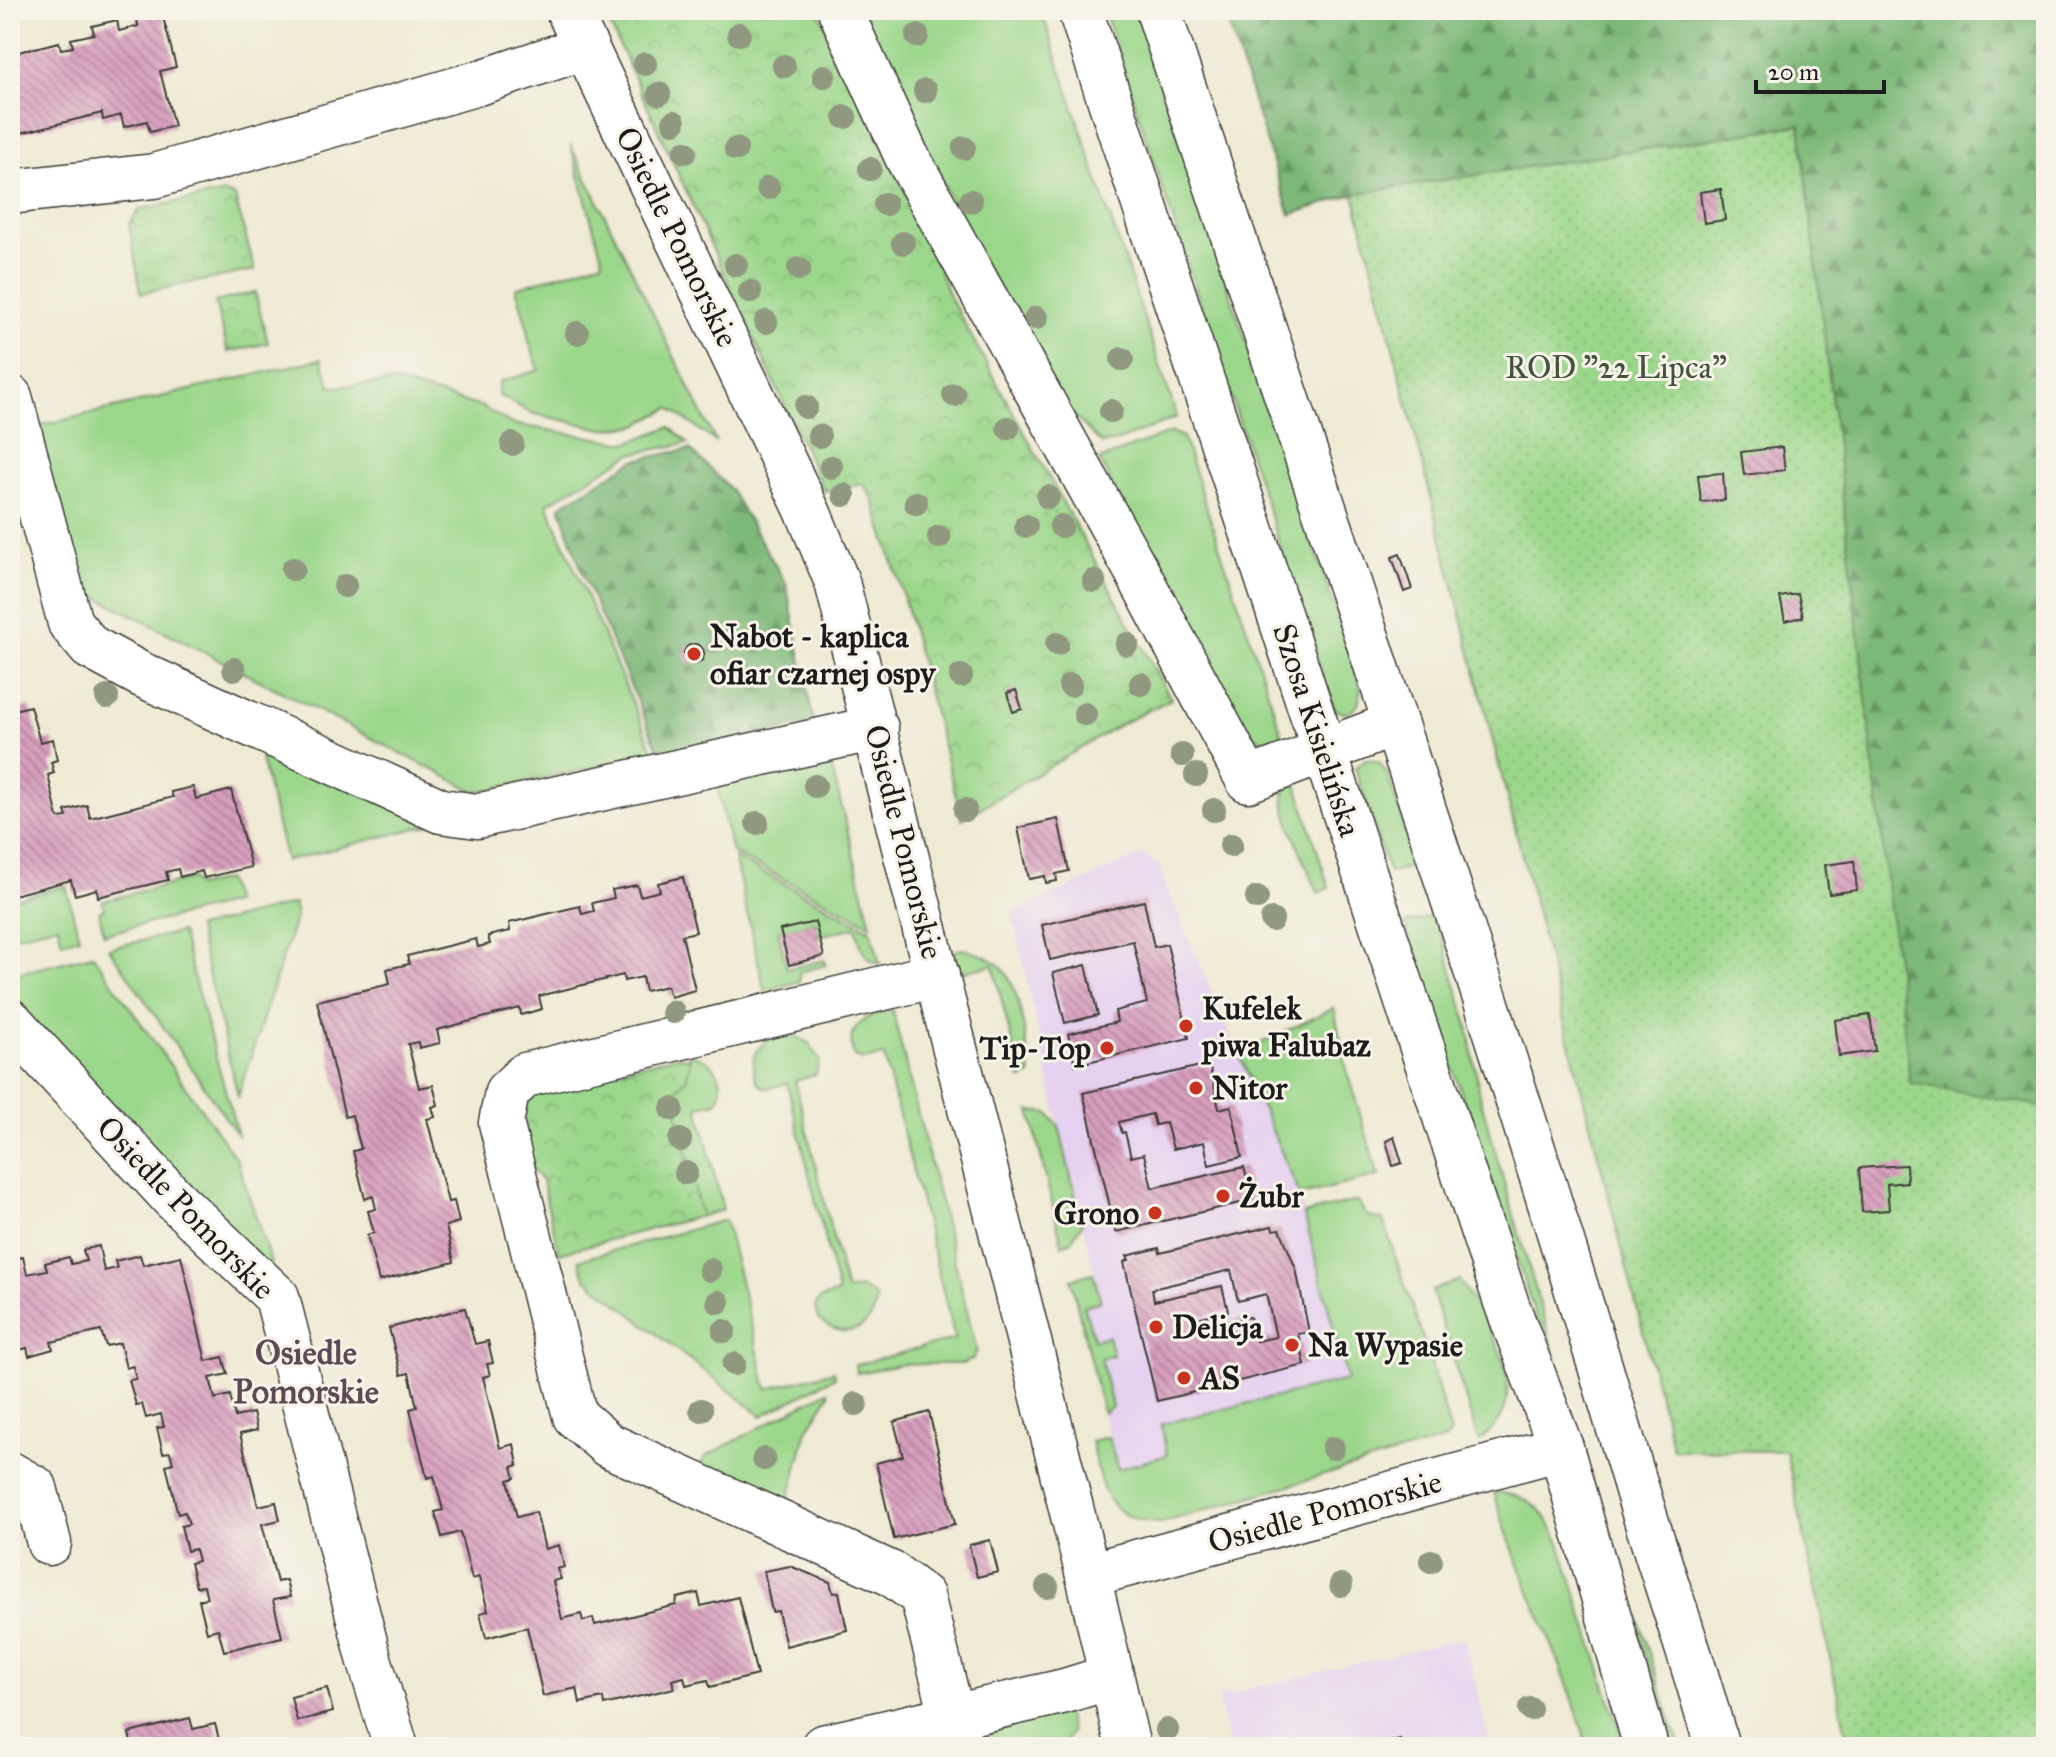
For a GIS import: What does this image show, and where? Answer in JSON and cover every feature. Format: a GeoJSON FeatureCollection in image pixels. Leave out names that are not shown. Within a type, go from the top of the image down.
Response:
{"type":"FeatureCollection","features":[{"type":"Feature","properties":{"kind":"street"},"geometry":{"type":"LineString","coordinates":[[840,10],[907,157],[1135,568],[1248,780],[1395,724]]}},
{"type":"Feature","properties":{"kind":"street","name":"Szosa Kisielińska"},"geometry":{"type":"LineString","coordinates":[[1080,10],[1507,1305],[1561,1448],[1646,1747]]}},
{"type":"Feature","properties":{"kind":"street"},"geometry":{"type":"LineString","coordinates":[[1158,10],[1454,900],[1602,1364],[1639,1496],[1720,1719]]}},
{"type":"Feature","properties":{"kind":"street"},"geometry":{"type":"LineString","coordinates":[[10,192],[154,176],[478,83],[577,28]]}},
{"type":"Feature","properties":{"kind":"street","name":"Osiedle Pomorskie"},"geometry":{"type":"LineString","coordinates":[[577,28],[814,525],[837,582],[1088,1575],[1128,1747]]}},
{"type":"Feature","properties":{"kind":"street"},"geometry":{"type":"LineString","coordinates":[[10,397],[70,623],[90,647],[140,674],[441,811],[477,816],[876,728]]}},
{"type":"Feature","properties":{"kind":"street"},"geometry":{"type":"LineString","coordinates":[[937,975],[525,1075],[507,1092],[501,1123],[575,1416],[608,1445],[892,1574],[922,1596],[952,1715]]}},
{"type":"Feature","properties":{"kind":"street","name":"Osiedle Pomorskie"},"geometry":{"type":"LineString","coordinates":[[10,1021],[173,1198],[277,1297],[370,1662],[396,1747]]}},
{"type":"Feature","properties":{"kind":"street"},"geometry":{"type":"LineString","coordinates":[[1602,1364],[1561,1448],[1639,1496]]}},
{"type":"Feature","properties":{"kind":"street","name":"Osiedle Pomorskie"},"geometry":{"type":"LineString","coordinates":[[1088,1575],[1561,1448]]}},
{"type":"Feature","properties":{"kind":"street"},"geometry":{"type":"LineString","coordinates":[[10,1474],[35,1488],[49,1543]]}},
{"type":"Feature","properties":{"kind":"street"},"geometry":{"type":"LineString","coordinates":[[823,1747],[1065,1691],[1110,1677]]}},
{"type":"Feature","properties":{"kind":"shaded area"},"geometry":{"type":"Polygon","coordinates":[[[1143,854],[1160,866],[1164,882],[1300,1195],[1347,1380],[1162,1424],[1168,1455],[1117,1469],[1103,1413],[1112,1407],[1100,1358],[1113,1354],[1094,1341],[1084,1305],[1101,1301],[1012,913],[1143,854]]]}},
{"type":"Feature","properties":{"kind":"shaded area"},"geometry":{"type":"Polygon","coordinates":[[[1464,1638],[1491,1747],[1230,1747],[1218,1696],[1464,1638]]]}},
{"type":"Feature","properties":{"kind":"green space"},"geometry":{"type":"Polygon","coordinates":[[[603,10],[818,10],[930,244],[948,294],[1171,699],[1123,723],[962,819],[903,595],[873,499],[863,484],[824,491],[603,10]]]}},
{"type":"Feature","properties":{"kind":"green space"},"geometry":{"type":"Polygon","coordinates":[[[862,10],[1041,10],[1177,417],[1121,440],[1102,444],[1065,407],[965,231],[862,10]]]}},
{"type":"Feature","properties":{"kind":"green space"},"geometry":{"type":"Polygon","coordinates":[[[1104,10],[1136,10],[1361,688],[1358,705],[1348,714],[1335,710],[1331,701],[1104,10]]]}},
{"type":"Feature","properties":{"kind":"green space"},"geometry":{"type":"Polygon","coordinates":[[[1224,10],[2046,10],[2046,1107],[1910,1084],[1800,125],[1354,194],[1290,215],[1224,10]]]}},
{"type":"Feature","properties":{"kind":"green space","name":"ROD \"22 Lipca\""},"geometry":{"type":"Polygon","coordinates":[[[1800,125],[1910,1083],[2046,1107],[2046,1747],[1849,1747],[1786,1451],[1673,1450],[1354,194],[1800,125]]]}},
{"type":"Feature","properties":{"kind":"green space"},"geometry":{"type":"Polygon","coordinates":[[[570,144],[716,442],[670,408],[635,426],[603,429],[531,413],[498,395],[499,382],[539,370],[516,288],[603,261],[570,144]]]}},
{"type":"Feature","properties":{"kind":"green space"},"geometry":{"type":"Polygon","coordinates":[[[225,193],[235,197],[255,270],[141,293],[129,224],[140,209],[225,193]]]}},
{"type":"Feature","properties":{"kind":"green space"},"geometry":{"type":"Polygon","coordinates":[[[255,292],[268,343],[228,352],[215,302],[255,292]]]}},
{"type":"Feature","properties":{"kind":"green space"},"geometry":{"type":"Polygon","coordinates":[[[321,359],[331,387],[395,382],[482,407],[512,424],[627,443],[670,427],[688,443],[631,454],[547,504],[655,755],[476,792],[76,586],[25,429],[321,359]]]}},
{"type":"Feature","properties":{"kind":"green space"},"geometry":{"type":"Polygon","coordinates":[[[1171,432],[1183,437],[1283,737],[1273,740],[1257,738],[1242,723],[1099,460],[1171,432]]]}},
{"type":"Feature","properties":{"kind":"green space"},"geometry":{"type":"Polygon","coordinates":[[[690,449],[730,489],[786,583],[814,723],[660,754],[583,575],[560,506],[635,460],[690,449]]]}},
{"type":"Feature","properties":{"kind":"green space"},"geometry":{"type":"Polygon","coordinates":[[[828,752],[871,925],[732,852],[717,782],[828,752]]]}},
{"type":"Feature","properties":{"kind":"green space"},"geometry":{"type":"Polygon","coordinates":[[[277,755],[429,825],[286,861],[261,759],[277,755]]]}},
{"type":"Feature","properties":{"kind":"green space"},"geometry":{"type":"Polygon","coordinates":[[[1365,759],[1379,762],[1388,775],[1416,865],[1389,873],[1355,768],[1365,759]]]}},
{"type":"Feature","properties":{"kind":"green space"},"geometry":{"type":"Polygon","coordinates":[[[1296,782],[1329,888],[1318,893],[1285,805],[1285,790],[1296,782]]]}},
{"type":"Feature","properties":{"kind":"green space"},"geometry":{"type":"Polygon","coordinates":[[[734,857],[871,930],[880,964],[866,955],[856,927],[819,936],[815,922],[778,931],[787,969],[825,960],[826,965],[799,972],[800,981],[765,991],[734,857]]]}},
{"type":"Feature","properties":{"kind":"green space"},"geometry":{"type":"Polygon","coordinates":[[[192,879],[197,887],[226,879],[234,903],[104,934],[99,912],[104,909],[102,901],[192,879]]]}},
{"type":"Feature","properties":{"kind":"green space"},"geometry":{"type":"Polygon","coordinates":[[[66,886],[79,937],[62,942],[58,925],[10,937],[10,900],[66,886]]]}},
{"type":"Feature","properties":{"kind":"green space"},"geometry":{"type":"Polygon","coordinates":[[[294,904],[296,916],[238,1096],[197,928],[294,904]]]}},
{"type":"Feature","properties":{"kind":"green space"},"geometry":{"type":"Polygon","coordinates":[[[1436,915],[1468,1026],[1481,1101],[1556,1359],[1555,1374],[1405,924],[1436,915]]]}},
{"type":"Feature","properties":{"kind":"green space"},"geometry":{"type":"Polygon","coordinates":[[[181,932],[238,1136],[109,948],[181,932]]]}},
{"type":"Feature","properties":{"kind":"green space"},"geometry":{"type":"Polygon","coordinates":[[[963,949],[994,961],[1009,977],[1022,1018],[1031,1075],[1021,1079],[993,965],[959,973],[954,951],[963,949]]]}},
{"type":"Feature","properties":{"kind":"green space"},"geometry":{"type":"Polygon","coordinates":[[[93,955],[237,1160],[271,1263],[262,1276],[10,1001],[10,975],[93,955]]]}},
{"type":"Feature","properties":{"kind":"green space"},"geometry":{"type":"Polygon","coordinates":[[[1334,1008],[1348,1075],[1379,1176],[1300,1195],[1239,1054],[1334,1008]]]}},
{"type":"Feature","properties":{"kind":"green space"},"geometry":{"type":"Polygon","coordinates":[[[892,1009],[977,1351],[972,1360],[963,1364],[905,1364],[857,1373],[855,1365],[955,1339],[884,1056],[863,1060],[855,1057],[852,1047],[855,1030],[866,1018],[892,1009]]]}},
{"type":"Feature","properties":{"kind":"green space"},"geometry":{"type":"Polygon","coordinates":[[[793,1035],[809,1043],[820,1061],[815,1075],[795,1081],[846,1291],[862,1288],[875,1296],[869,1319],[851,1331],[834,1329],[818,1319],[815,1307],[819,1299],[838,1293],[787,1083],[763,1087],[754,1069],[756,1052],[768,1039],[793,1035]]]}},
{"type":"Feature","properties":{"kind":"green space"},"geometry":{"type":"Polygon","coordinates":[[[688,1055],[711,1064],[721,1085],[717,1102],[698,1106],[723,1210],[671,1224],[664,1096],[688,1055]]]}},
{"type":"Feature","properties":{"kind":"green space"},"geometry":{"type":"Polygon","coordinates":[[[678,1056],[690,1059],[687,1077],[673,1094],[701,1216],[559,1253],[542,1181],[523,1158],[516,1129],[527,1102],[547,1086],[678,1056]]]}},
{"type":"Feature","properties":{"kind":"green space"},"geometry":{"type":"Polygon","coordinates":[[[1030,1111],[1048,1113],[1059,1126],[1082,1224],[1071,1241],[1062,1245],[1030,1111]]]}},
{"type":"Feature","properties":{"kind":"green space"},"geometry":{"type":"Polygon","coordinates":[[[1358,1202],[1367,1216],[1383,1220],[1429,1356],[1451,1434],[1447,1439],[1161,1523],[1127,1516],[1116,1508],[1103,1487],[1091,1441],[1108,1437],[1118,1469],[1167,1455],[1161,1424],[1347,1380],[1304,1214],[1358,1202]]]}},
{"type":"Feature","properties":{"kind":"green space"},"geometry":{"type":"Polygon","coordinates":[[[725,1220],[767,1389],[834,1371],[835,1377],[762,1416],[585,1278],[579,1260],[725,1220]]]}},
{"type":"Feature","properties":{"kind":"green space"},"geometry":{"type":"Polygon","coordinates":[[[1093,1273],[1101,1301],[1084,1306],[1094,1340],[1108,1336],[1113,1355],[1101,1358],[1112,1407],[1103,1413],[1071,1279],[1093,1273]]]}},
{"type":"Feature","properties":{"kind":"green space"},"geometry":{"type":"Polygon","coordinates":[[[1459,1280],[1488,1326],[1507,1379],[1503,1413],[1479,1442],[1432,1291],[1459,1280]]]}},
{"type":"Feature","properties":{"kind":"green space"},"geometry":{"type":"Polygon","coordinates":[[[828,1391],[829,1395],[807,1430],[788,1502],[780,1509],[700,1465],[705,1457],[828,1391]]]}},
{"type":"Feature","properties":{"kind":"green space"},"geometry":{"type":"Polygon","coordinates":[[[1494,1492],[1528,1500],[1554,1531],[1625,1747],[1587,1747],[1567,1682],[1504,1525],[1494,1492]]]}},
{"type":"Feature","properties":{"kind":"green space"},"geometry":{"type":"Polygon","coordinates":[[[1604,1523],[1610,1528],[1681,1747],[1674,1747],[1604,1523]]]}},
{"type":"Feature","properties":{"kind":"green space"},"geometry":{"type":"Polygon","coordinates":[[[1062,1698],[1071,1732],[1063,1747],[858,1747],[1062,1698]]]}},
{"type":"Feature","properties":{"kind":"building"},"geometry":{"type":"Polygon","coordinates":[[[162,13],[176,67],[160,71],[174,126],[150,132],[147,121],[124,127],[121,115],[103,120],[102,113],[17,134],[21,148],[10,150],[10,54],[59,42],[61,49],[73,47],[71,39],[94,34],[92,26],[117,20],[119,31],[138,26],[137,19],[162,13]]]}},
{"type":"Feature","properties":{"kind":"building"},"geometry":{"type":"Polygon","coordinates":[[[1721,189],[1725,220],[1704,223],[1700,192],[1721,189]]]}},
{"type":"Feature","properties":{"kind":"building"},"geometry":{"type":"Polygon","coordinates":[[[1782,447],[1785,470],[1744,475],[1741,452],[1782,447]]]}},
{"type":"Feature","properties":{"kind":"building"},"geometry":{"type":"Polygon","coordinates":[[[1723,473],[1725,500],[1701,502],[1698,475],[1723,473]]]}},
{"type":"Feature","properties":{"kind":"building"},"geometry":{"type":"Polygon","coordinates":[[[1400,554],[1412,589],[1404,592],[1392,557],[1400,554]]]}},
{"type":"Feature","properties":{"kind":"building"},"geometry":{"type":"Polygon","coordinates":[[[1798,594],[1803,617],[1785,621],[1780,597],[1798,594]]]}},
{"type":"Feature","properties":{"kind":"building","name":"Nabot - kaplica ofiar czarnej ospy"},"geometry":{"type":"Polygon","coordinates":[[[694,644],[701,647],[704,654],[701,661],[694,664],[687,661],[684,654],[687,647],[694,644]]]}},
{"type":"Feature","properties":{"kind":"building"},"geometry":{"type":"Polygon","coordinates":[[[1016,690],[1022,709],[1013,712],[1007,693],[1016,690]]]}},
{"type":"Feature","properties":{"kind":"building"},"geometry":{"type":"Polygon","coordinates":[[[30,706],[40,742],[53,739],[57,760],[51,762],[54,773],[48,775],[58,818],[67,817],[65,811],[87,805],[90,818],[173,797],[171,792],[193,787],[196,799],[231,790],[251,867],[204,878],[202,871],[180,877],[178,869],[166,872],[168,880],[98,897],[97,889],[75,895],[71,880],[10,896],[10,711],[30,706]]]}},
{"type":"Feature","properties":{"kind":"building"},"geometry":{"type":"Polygon","coordinates":[[[1058,819],[1069,871],[1056,874],[1057,881],[1046,883],[1045,876],[1029,879],[1018,828],[1058,819]]]}},
{"type":"Feature","properties":{"kind":"building"},"geometry":{"type":"Polygon","coordinates":[[[1854,861],[1857,890],[1829,894],[1825,865],[1854,861]]]}},
{"type":"Feature","properties":{"kind":"building"},"geometry":{"type":"Polygon","coordinates":[[[683,877],[696,932],[682,935],[695,990],[670,997],[667,986],[645,991],[642,977],[624,981],[623,975],[539,996],[542,1009],[521,1015],[520,1008],[437,1030],[440,1043],[419,1048],[418,1042],[408,1044],[419,1088],[433,1085],[438,1105],[432,1107],[435,1117],[427,1119],[448,1202],[454,1201],[459,1222],[446,1226],[454,1262],[379,1281],[367,1235],[374,1233],[368,1211],[376,1209],[373,1196],[365,1199],[353,1151],[361,1149],[352,1115],[345,1117],[317,1001],[390,984],[387,969],[409,964],[407,956],[476,939],[478,947],[490,944],[488,936],[510,931],[509,923],[580,906],[582,914],[594,911],[592,903],[614,898],[612,890],[637,885],[640,896],[660,891],[658,883],[683,877]]]}},
{"type":"Feature","properties":{"kind":"building"},"geometry":{"type":"Polygon","coordinates":[[[1144,901],[1154,947],[1167,944],[1189,1038],[1075,1065],[1068,1034],[1117,1022],[1115,1011],[1147,1003],[1133,941],[1050,960],[1042,925],[1144,901]]]}},
{"type":"Feature","properties":{"kind":"building"},"geometry":{"type":"Polygon","coordinates":[[[815,922],[824,956],[789,965],[780,930],[815,922]]]}},
{"type":"Feature","properties":{"kind":"building"},"geometry":{"type":"Polygon","coordinates":[[[1086,965],[1098,1015],[1065,1023],[1053,973],[1086,965]]]}},
{"type":"Feature","properties":{"kind":"building"},"geometry":{"type":"Polygon","coordinates":[[[1870,1015],[1875,1051],[1839,1056],[1835,1020],[1870,1015]]]}},
{"type":"Feature","properties":{"kind":"building"},"geometry":{"type":"Polygon","coordinates":[[[1209,1064],[1219,1109],[1231,1106],[1242,1157],[1209,1165],[1204,1142],[1173,1149],[1166,1123],[1155,1125],[1152,1114],[1119,1122],[1122,1133],[1125,1132],[1131,1157],[1144,1154],[1152,1188],[1244,1167],[1253,1200],[1116,1232],[1083,1093],[1209,1064]]]}},
{"type":"Feature","properties":{"kind":"building"},"geometry":{"type":"Polygon","coordinates":[[[1394,1137],[1402,1163],[1393,1166],[1386,1141],[1394,1137]]]}},
{"type":"Feature","properties":{"kind":"building"},"geometry":{"type":"Polygon","coordinates":[[[1906,1165],[1907,1182],[1887,1184],[1889,1210],[1862,1212],[1859,1168],[1906,1165]]]}},
{"type":"Feature","properties":{"kind":"building"},"geometry":{"type":"Polygon","coordinates":[[[1272,1226],[1273,1230],[1280,1229],[1296,1269],[1309,1332],[1298,1334],[1305,1365],[1157,1401],[1124,1262],[1129,1260],[1127,1256],[1159,1248],[1160,1253],[1272,1226]],[[1231,1270],[1152,1289],[1154,1301],[1222,1286],[1228,1311],[1201,1317],[1204,1332],[1213,1329],[1212,1325],[1250,1317],[1256,1341],[1276,1337],[1266,1294],[1238,1301],[1231,1270]]]}},
{"type":"Feature","properties":{"kind":"building"},"geometry":{"type":"Polygon","coordinates":[[[99,1246],[104,1271],[117,1268],[115,1261],[140,1255],[143,1265],[181,1256],[206,1361],[223,1357],[228,1374],[210,1378],[215,1399],[230,1395],[235,1417],[253,1413],[257,1430],[240,1434],[258,1506],[276,1502],[280,1520],[262,1524],[277,1582],[286,1580],[290,1597],[273,1600],[282,1637],[224,1651],[218,1629],[207,1632],[199,1600],[207,1598],[204,1586],[196,1587],[190,1563],[198,1561],[195,1549],[187,1551],[181,1526],[189,1524],[185,1512],[178,1514],[166,1465],[173,1463],[170,1452],[163,1453],[157,1428],[164,1427],[161,1414],[146,1418],[142,1404],[136,1405],[129,1380],[136,1379],[133,1366],[126,1368],[120,1343],[106,1346],[101,1331],[51,1342],[53,1349],[29,1356],[27,1348],[14,1351],[16,1359],[10,1361],[10,1260],[23,1257],[27,1274],[47,1270],[45,1263],[69,1257],[71,1264],[86,1261],[83,1250],[99,1246]]]}},
{"type":"Feature","properties":{"kind":"building"},"geometry":{"type":"Polygon","coordinates":[[[465,1308],[475,1344],[488,1341],[493,1363],[487,1364],[490,1375],[483,1377],[500,1448],[514,1444],[518,1465],[512,1467],[515,1478],[508,1480],[517,1517],[536,1512],[545,1549],[559,1545],[564,1567],[557,1569],[561,1579],[553,1581],[562,1619],[581,1614],[583,1621],[593,1618],[595,1625],[676,1605],[677,1598],[698,1593],[701,1606],[738,1597],[757,1675],[710,1687],[708,1680],[686,1685],[684,1677],[672,1680],[674,1688],[604,1705],[603,1698],[580,1703],[577,1688],[543,1696],[527,1627],[486,1638],[480,1613],[488,1611],[479,1577],[472,1579],[460,1532],[442,1537],[435,1512],[443,1510],[434,1476],[427,1478],[410,1409],[417,1407],[409,1373],[401,1375],[389,1328],[465,1308]]]}},
{"type":"Feature","properties":{"kind":"building"},"geometry":{"type":"Polygon","coordinates":[[[929,1412],[955,1524],[894,1539],[876,1463],[903,1456],[894,1422],[929,1412]]]}},
{"type":"Feature","properties":{"kind":"building"},"geometry":{"type":"Polygon","coordinates":[[[990,1540],[998,1572],[977,1577],[969,1545],[990,1540]]]}},
{"type":"Feature","properties":{"kind":"building"},"geometry":{"type":"Polygon","coordinates":[[[790,1566],[830,1582],[833,1593],[839,1592],[847,1630],[786,1646],[778,1611],[772,1612],[764,1571],[790,1566]]]}},
{"type":"Feature","properties":{"kind":"building"},"geometry":{"type":"Polygon","coordinates":[[[327,1688],[333,1712],[297,1721],[291,1697],[327,1688]]]}},
{"type":"Feature","properties":{"kind":"building"},"geometry":{"type":"Polygon","coordinates":[[[190,1718],[193,1729],[215,1724],[221,1747],[132,1747],[129,1733],[190,1718]]]}},
{"type":"Feature","properties":{"kind":"building"},"geometry":{"type":"Polygon","coordinates":[[[1400,1739],[1402,1747],[1374,1746],[1400,1739]]]}},
{"type":"Feature","properties":{"kind":"place","name":"Nabot - kaplica ofiar czarnej ospy"},"geometry":{"type":"Point","coordinates":[694,654]}},
{"type":"Feature","properties":{"kind":"place","name":"Kufelek piwa Falubaz"},"geometry":{"type":"Point","coordinates":[1186,1026]}},
{"type":"Feature","properties":{"kind":"place","name":"Tip-Top"},"geometry":{"type":"Point","coordinates":[1107,1048]}},
{"type":"Feature","properties":{"kind":"place","name":"Nitor"},"geometry":{"type":"Point","coordinates":[1196,1088]}},
{"type":"Feature","properties":{"kind":"place","name":"Żubr"},"geometry":{"type":"Point","coordinates":[1223,1196]}},
{"type":"Feature","properties":{"kind":"place","name":"Grono"},"geometry":{"type":"Point","coordinates":[1155,1213]}},
{"type":"Feature","properties":{"kind":"place","name":"Delicja"},"geometry":{"type":"Point","coordinates":[1156,1327]}},
{"type":"Feature","properties":{"kind":"place","name":"Na Wypasie"},"geometry":{"type":"Point","coordinates":[1292,1345]}},
{"type":"Feature","properties":{"kind":"place","name":"AS"},"geometry":{"type":"Point","coordinates":[1184,1378]}},
{"type":"Feature","properties":{"kind":"district","name":"Osiedle Pomorskie"},"geometry":{"type":"Point","coordinates":[306,1372]}}]}
